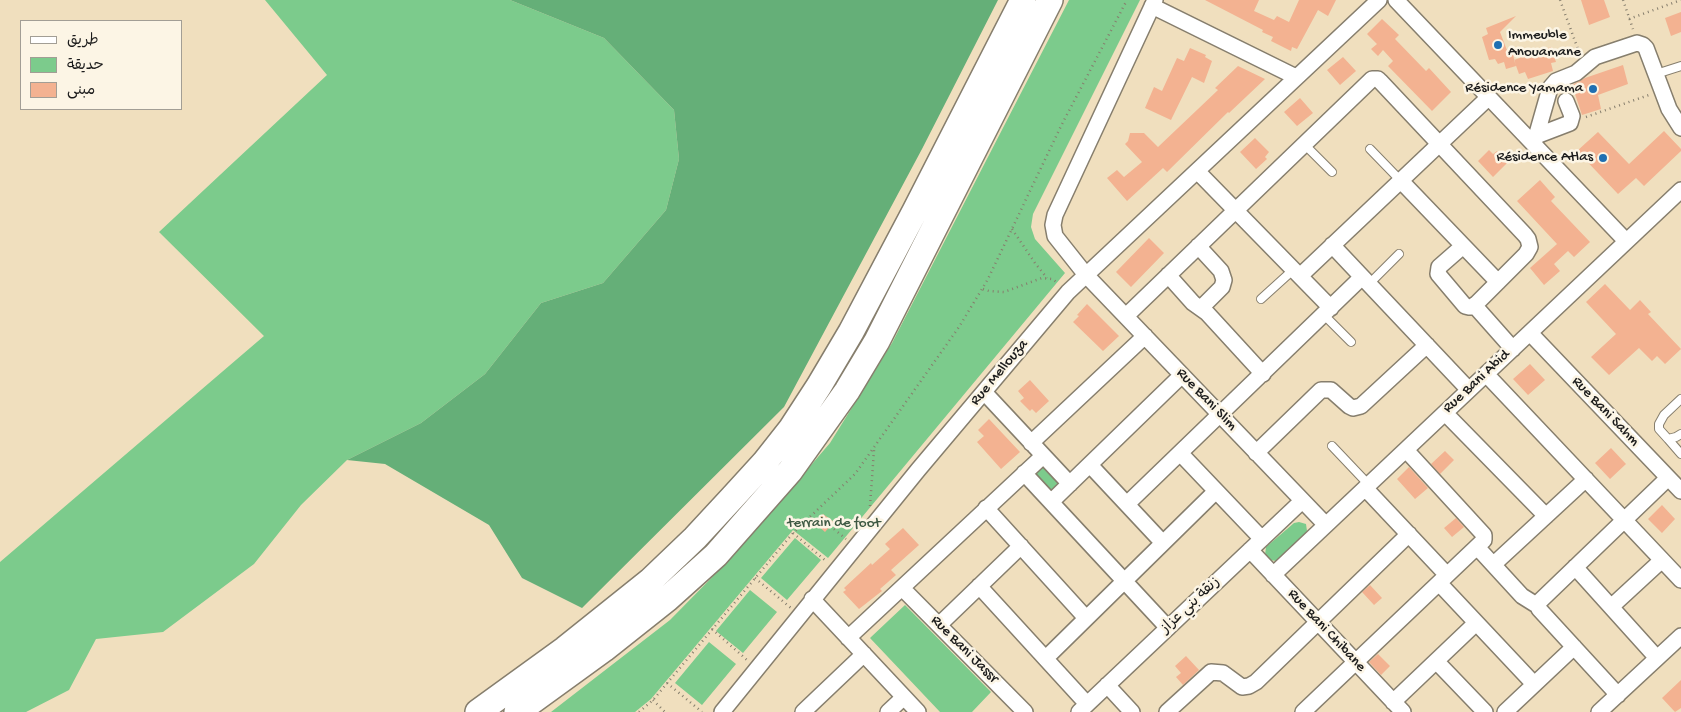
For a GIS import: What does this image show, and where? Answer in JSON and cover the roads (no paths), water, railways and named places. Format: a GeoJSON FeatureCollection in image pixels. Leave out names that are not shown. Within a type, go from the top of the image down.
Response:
{"type":"FeatureCollection","features":[{"type":"Feature","properties":{"kind":"highway"},"geometry":{"type":"LineString","coordinates":[[478,712],[565,649],[650,581],[733,497],[765,462],[791,429],[819,386],[850,332],[915,212],[1023,0]]}},
{"type":"Feature","properties":{"kind":"highway"},"geometry":{"type":"LineString","coordinates":[[517,712],[604,649],[667,599],[716,555],[790,471],[847,391],[877,341],[1050,0]]}},
{"type":"Feature","properties":{"kind":"street","name":"Rue Mellouza"},"geometry":{"type":"LineString","coordinates":[[722,712],[812,599],[1068,292],[1378,0]]}},
{"type":"Feature","properties":{"kind":"street"},"geometry":{"type":"LineString","coordinates":[[1396,0],[1489,97],[1535,140],[1626,241]]}},
{"type":"Feature","properties":{"kind":"street"},"geometry":{"type":"LineString","coordinates":[[1086,275],[1055,236],[1054,220],[1154,3],[1296,77]]}},
{"type":"Feature","properties":{"kind":"street"},"geometry":{"type":"LineString","coordinates":[[1535,140],[1553,84],[1561,78],[1576,73],[1595,57],[1637,43],[1643,44],[1646,48],[1669,108],[1681,128]]}},
{"type":"Feature","properties":{"kind":"street"},"geometry":{"type":"LineString","coordinates":[[1126,316],[1375,78],[1440,144],[1530,243],[1529,250],[1471,307],[1465,306],[1438,274],[1439,267],[1463,246]]}},
{"type":"Feature","properties":{"kind":"street"},"geometry":{"type":"LineString","coordinates":[[1296,273],[1332,245],[1489,97]]}},
{"type":"Feature","properties":{"kind":"street"},"geometry":{"type":"LineString","coordinates":[[1535,140],[1570,123],[1572,116],[1566,101]]}},
{"type":"Feature","properties":{"kind":"street"},"geometry":{"type":"LineString","coordinates":[[1197,171],[1296,273],[1327,311]]}},
{"type":"Feature","properties":{"kind":"street"},"geometry":{"type":"LineString","coordinates":[[1400,181],[1498,282]]}},
{"type":"Feature","properties":{"kind":"street","name":"Rue Bani Abid"},"geometry":{"type":"LineString","coordinates":[[1273,575],[1681,190]]}},
{"type":"Feature","properties":{"kind":"street"},"geometry":{"type":"LineString","coordinates":[[1332,245],[1469,390]]}},
{"type":"Feature","properties":{"kind":"street"},"geometry":{"type":"LineString","coordinates":[[1198,246],[1221,271],[1224,280],[1222,287],[1201,308]]}},
{"type":"Feature","properties":{"kind":"street","name":"Rue Bani Slim"},"geometry":{"type":"LineString","coordinates":[[1086,275],[1326,525]]}},
{"type":"Feature","properties":{"kind":"street"},"geometry":{"type":"LineString","coordinates":[[1168,275],[1263,374]]}},
{"type":"Feature","properties":{"kind":"street"},"geometry":{"type":"LineString","coordinates":[[1127,504],[1327,311],[1366,281]]}},
{"type":"Feature","properties":{"kind":"street"},"geometry":{"type":"LineString","coordinates":[[1474,305],[1513,349]]}},
{"type":"Feature","properties":{"kind":"street","name":"Rue Bani Sahm"},"geometry":{"type":"LineString","coordinates":[[1530,333],[1681,491]]}},
{"type":"Feature","properties":{"kind":"street"},"geometry":{"type":"LineString","coordinates":[[1031,443],[1144,336]]}},
{"type":"Feature","properties":{"kind":"street"},"geometry":{"type":"LineString","coordinates":[[1256,453],[1321,390],[1330,390],[1353,408],[1361,406],[1427,346]]}},
{"type":"Feature","properties":{"kind":"street"},"geometry":{"type":"LineString","coordinates":[[1486,374],[1681,580]]}},
{"type":"Feature","properties":{"kind":"street"},"geometry":{"type":"LineString","coordinates":[[1051,502],[1182,375]]}},
{"type":"Feature","properties":{"kind":"street"},"geometry":{"type":"LineString","coordinates":[[984,392],[1070,484]]}},
{"type":"Feature","properties":{"kind":"street"},"geometry":{"type":"LineString","coordinates":[[1445,413],[1546,516]]}},
{"type":"Feature","properties":{"kind":"street"},"geometry":{"type":"LineString","coordinates":[[1313,709],[1356,662],[1484,540],[1484,535],[1406,450]]}},
{"type":"Feature","properties":{"kind":"street"},"geometry":{"type":"LineString","coordinates":[[1180,453],[1262,539]]}},
{"type":"Feature","properties":{"kind":"street"},"geometry":{"type":"LineString","coordinates":[[848,638],[1043,456]]}},
{"type":"Feature","properties":{"kind":"street"},"geometry":{"type":"LineString","coordinates":[[1090,465],[1163,543]]}},
{"type":"Feature","properties":{"kind":"street"},"geometry":{"type":"LineString","coordinates":[[1024,474],[1168,628]]}},
{"type":"Feature","properties":{"kind":"street"},"geometry":{"type":"LineString","coordinates":[[1538,606],[1540,600],[1668,478]]}},
{"type":"Feature","properties":{"kind":"street"},"geometry":{"type":"LineString","coordinates":[[1494,564],[1586,479]]}},
{"type":"Feature","properties":{"kind":"street"},"geometry":{"type":"LineString","coordinates":[[1367,486],[1408,534],[1476,623],[1534,684]]}},
{"type":"Feature","properties":{"kind":"street"},"geometry":{"type":"LineString","coordinates":[[1046,658],[1216,491]]}},
{"type":"Feature","properties":{"kind":"street","name":"زنقة بني عزاز"},"geometry":{"type":"LineString","coordinates":[[1083,708],[1302,501]]}},
{"type":"Feature","properties":{"kind":"street"},"geometry":{"type":"LineString","coordinates":[[986,508],[1086,618]]}},
{"type":"Feature","properties":{"kind":"street"},"geometry":{"type":"LineString","coordinates":[[1167,712],[1211,672],[1223,673],[1242,687],[1252,684],[1408,534]]}},
{"type":"Feature","properties":{"kind":"street"},"geometry":{"type":"LineString","coordinates":[[939,625],[1021,546]]}},
{"type":"Feature","properties":{"kind":"street"},"geometry":{"type":"LineString","coordinates":[[1478,547],[1527,600],[1538,606],[1539,610],[1618,695]]}},
{"type":"Feature","properties":{"kind":"street","name":"Rue Bani Chibane"},"geometry":{"type":"LineString","coordinates":[[1250,550],[1398,707]]}},
{"type":"Feature","properties":{"kind":"street"},"geometry":{"type":"LineString","coordinates":[[1612,607],[1662,560]]}},
{"type":"Feature","properties":{"kind":"street"},"geometry":{"type":"LineString","coordinates":[[1575,567],[1658,658]]}},
{"type":"Feature","properties":{"kind":"street"},"geometry":{"type":"LineString","coordinates":[[979,586],[1046,658],[1083,708]]}},
{"type":"Feature","properties":{"kind":"street","name":"Rue Bani Jassr"},"geometry":{"type":"LineString","coordinates":[[902,588],[1025,712]]}},
{"type":"Feature","properties":{"kind":"street"},"geometry":{"type":"LineString","coordinates":[[812,599],[918,712]]}},
{"type":"Feature","properties":{"kind":"street"},"geometry":{"type":"LineString","coordinates":[[1398,707],[1436,661],[1476,623]]}},
{"type":"Feature","properties":{"kind":"street"},"geometry":{"type":"LineString","coordinates":[[1600,712],[1681,636]]}},
{"type":"Feature","properties":{"kind":"street"},"geometry":{"type":"LineString","coordinates":[[1505,712],[1574,647]]}},
{"type":"Feature","properties":{"kind":"street"},"geometry":{"type":"LineString","coordinates":[[803,712],[864,654]]}},
{"type":"Feature","properties":{"kind":"street"},"geometry":{"type":"LineString","coordinates":[[1436,661],[1485,712]]}},
{"type":"Feature","properties":{"kind":"street"},"geometry":{"type":"LineString","coordinates":[[1107,685],[1132,712]]}},
{"type":"Feature","properties":{"kind":"street"},"geometry":{"type":"LineString","coordinates":[[888,712],[904,697]]}},
{"type":"Feature","properties":{"kind":"lane"},"geometry":{"type":"LineString","coordinates":[[1656,74],[1681,66]]}},
{"type":"Feature","properties":{"kind":"lane"},"geometry":{"type":"LineString","coordinates":[[1304,144],[1332,172]]}},
{"type":"Feature","properties":{"kind":"lane"},"geometry":{"type":"LineString","coordinates":[[1370,149],[1400,181]]}},
{"type":"Feature","properties":{"kind":"lane"},"geometry":{"type":"LineString","coordinates":[[1366,281],[1399,254]]}},
{"type":"Feature","properties":{"kind":"lane"},"geometry":{"type":"LineString","coordinates":[[1261,300],[1296,273]]}},
{"type":"Feature","properties":{"kind":"lane"},"geometry":{"type":"LineString","coordinates":[[1327,311],[1351,342]]}},
{"type":"Feature","properties":{"kind":"lane"},"geometry":{"type":"LineString","coordinates":[[1681,399],[1664,415],[1659,424],[1659,429],[1681,454]]}},
{"type":"Feature","properties":{"kind":"lane"},"geometry":{"type":"LineString","coordinates":[[1668,439],[1681,434]]}},
{"type":"Feature","properties":{"kind":"lane"},"geometry":{"type":"LineString","coordinates":[[1332,446],[1367,486]]}},
{"type":"Feature","properties":{"kind":"place","name":"Immeuble Anouamane"},"geometry":{"type":"Point","coordinates":[1498,45]}},
{"type":"Feature","properties":{"kind":"place","name":"Résidence Yamama"},"geometry":{"type":"Point","coordinates":[1593,89]}},
{"type":"Feature","properties":{"kind":"place","name":"Résidence Atlas"},"geometry":{"type":"Point","coordinates":[1603,158]}},
{"type":"Feature","properties":{"kind":"park label","name":"terrain de foot"},"geometry":{"type":"Point","coordinates":[834,524]}}]}
